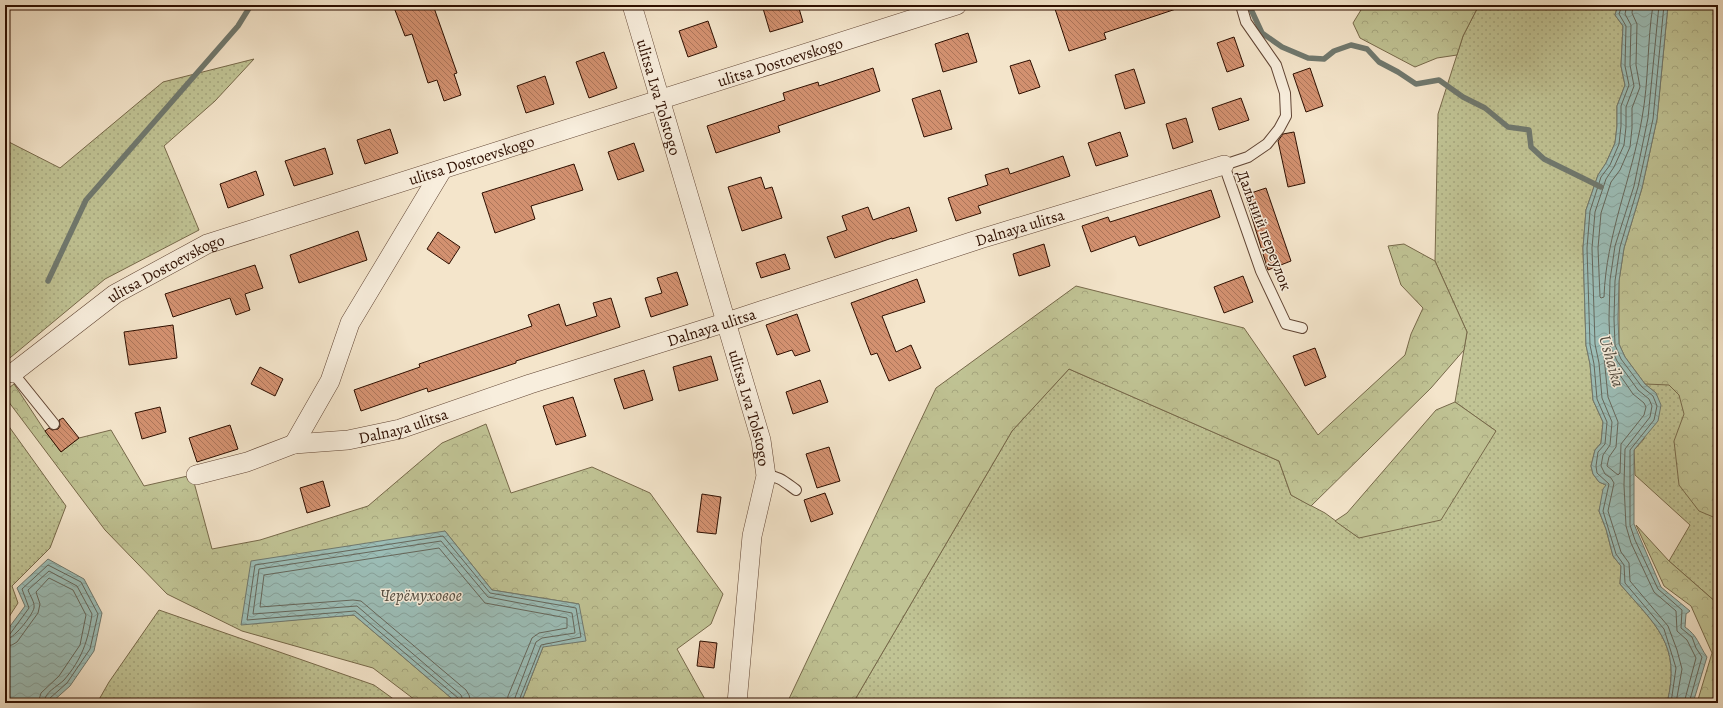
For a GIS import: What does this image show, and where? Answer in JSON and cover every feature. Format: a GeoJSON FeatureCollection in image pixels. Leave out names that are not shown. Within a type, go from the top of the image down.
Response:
{"type":"FeatureCollection","features":[{"type":"Feature","properties":{"kind":"street","name":"ulitsa Lva Tolstogo"},"geometry":{"type":"LineString","coordinates":[[632,5],[761,440],[766,476],[752,536],[738,703]]}},
{"type":"Feature","properties":{"kind":"street","name":"ulitsa Dostoevskogo"},"geometry":{"type":"LineString","coordinates":[[9,376],[114,294],[207,244],[660,101],[957,5]]}},
{"type":"Feature","properties":{"kind":"street","name":"Dalnaya ulitsa"},"geometry":{"type":"LineString","coordinates":[[196,475],[247,462],[294,444],[348,440],[400,429],[530,384],[727,322],[980,239],[1224,165]]}},
{"type":"Feature","properties":{"kind":"street"},"geometry":{"type":"LineString","coordinates":[[294,444],[330,381],[350,323],[442,170]]}},
{"type":"Feature","properties":{"kind":"lane","name":"Дальний переулок"},"geometry":{"type":"LineString","coordinates":[[1241,5],[1246,22],[1276,65],[1285,93],[1286,116],[1279,129],[1267,144],[1248,157],[1224,165],[1261,271],[1286,324],[1302,328]]}},
{"type":"Feature","properties":{"kind":"lane"},"geometry":{"type":"LineString","coordinates":[[9,376],[54,424]]}},
{"type":"Feature","properties":{"kind":"lane"},"geometry":{"type":"LineString","coordinates":[[766,476],[772,475],[780,478],[796,490]]}},
{"type":"Feature","properties":{"kind":"green space"},"geometry":{"type":"Polygon","coordinates":[[[1364,5],[1479,5],[1463,36],[1457,55],[1437,58],[1415,67],[1360,38],[1353,23],[1364,5]]]}},
{"type":"Feature","properties":{"kind":"green space"},"geometry":{"type":"Polygon","coordinates":[[[1479,5],[1618,5],[1615,15],[1623,26],[1621,66],[1625,85],[1617,106],[1615,143],[1606,163],[1598,175],[1586,210],[1583,248],[1586,345],[1590,364],[1593,400],[1603,422],[1601,443],[1595,450],[1591,466],[1593,474],[1599,482],[1606,485],[1599,511],[1606,529],[1613,556],[1621,566],[1620,584],[1654,624],[1668,650],[1671,665],[1671,683],[1667,703],[853,703],[1012,431],[1069,369],[1279,461],[1291,495],[1325,513],[1359,538],[1496,431],[1455,402],[1467,332],[1435,261],[1438,114],[1463,36],[1479,5]]]}},
{"type":"Feature","properties":{"kind":"green space"},"geometry":{"type":"Polygon","coordinates":[[[1668,5],[1718,5],[1718,604],[1669,561],[1690,525],[1635,475],[1634,450],[1644,439],[1656,393],[1645,384],[1668,5]]]}},
{"type":"Feature","properties":{"kind":"green space"},"geometry":{"type":"Polygon","coordinates":[[[1668,5],[1718,5],[1718,519],[1699,511],[1679,485],[1674,441],[1684,414],[1679,395],[1669,385],[1645,384],[1625,357],[1619,344],[1619,281],[1624,248],[1642,188],[1657,119],[1668,5]]]}},
{"type":"Feature","properties":{"kind":"green space"},"geometry":{"type":"Polygon","coordinates":[[[254,59],[215,101],[164,146],[199,230],[105,279],[5,362],[5,140],[60,168],[163,82],[254,59]]]}},
{"type":"Feature","properties":{"kind":"green space"},"geometry":{"type":"Polygon","coordinates":[[[1404,244],[1435,261],[1467,332],[1464,350],[1431,388],[1311,506],[1291,495],[1279,461],[1069,369],[1012,431],[853,703],[787,703],[936,388],[1076,286],[1244,328],[1318,435],[1405,355],[1411,334],[1423,308],[1401,285],[1388,246],[1404,244]]]}},
{"type":"Feature","properties":{"kind":"green space"},"geometry":{"type":"Polygon","coordinates":[[[14,384],[45,431],[61,452],[79,438],[111,430],[144,486],[192,475],[212,549],[260,540],[368,506],[442,443],[486,424],[511,493],[592,467],[650,493],[723,594],[711,624],[677,649],[707,703],[521,703],[543,647],[579,604],[492,590],[445,531],[241,624],[354,615],[457,703],[419,703],[373,668],[242,631],[167,594],[105,530],[5,397],[5,391],[14,384]]]}},
{"type":"Feature","properties":{"kind":"green space"},"geometry":{"type":"Polygon","coordinates":[[[1455,402],[1496,431],[1441,520],[1359,538],[1335,521],[1347,513],[1436,410],[1455,402]]]}},
{"type":"Feature","properties":{"kind":"green space"},"geometry":{"type":"Polygon","coordinates":[[[5,421],[66,506],[50,548],[12,586],[18,603],[5,623],[5,421]]]}},
{"type":"Feature","properties":{"kind":"green space"},"geometry":{"type":"Polygon","coordinates":[[[1636,525],[1669,561],[1718,604],[1718,703],[1697,703],[1712,653],[1691,606],[1664,586],[1636,525]]]}},
{"type":"Feature","properties":{"kind":"green space"},"geometry":{"type":"Polygon","coordinates":[[[159,610],[374,685],[399,703],[97,703],[109,682],[159,610]]]}},
{"type":"Feature","properties":{"kind":"water","name":"Ushaika"},"geometry":{"type":"Polygon","coordinates":[[[1618,5],[1668,5],[1657,119],[1642,188],[1624,248],[1619,281],[1618,319],[1619,344],[1625,357],[1645,384],[1656,393],[1661,405],[1658,421],[1634,450],[1634,524],[1661,587],[1690,611],[1686,614],[1685,627],[1695,637],[1707,657],[1693,703],[1667,703],[1671,683],[1671,665],[1668,650],[1654,624],[1620,584],[1621,566],[1613,556],[1606,529],[1599,511],[1603,489],[1606,485],[1599,482],[1593,474],[1591,466],[1595,450],[1601,443],[1603,422],[1593,400],[1590,364],[1586,345],[1583,248],[1586,210],[1598,175],[1606,163],[1615,143],[1617,106],[1625,85],[1621,66],[1623,26],[1615,15],[1618,5]]]}},
{"type":"Feature","properties":{"kind":"water","name":"Черёмуховое"},"geometry":{"type":"Polygon","coordinates":[[[445,531],[492,590],[579,604],[586,641],[543,647],[521,703],[457,703],[354,615],[241,625],[251,561],[445,531]]]}},
{"type":"Feature","properties":{"kind":"water"},"geometry":{"type":"Polygon","coordinates":[[[48,559],[84,579],[102,613],[94,651],[70,686],[51,703],[5,703],[5,633],[25,606],[17,588],[48,559]]]}},
{"type":"Feature","properties":{"kind":"building"},"geometry":{"type":"Polygon","coordinates":[[[393,5],[433,5],[457,73],[454,74],[461,95],[444,101],[437,80],[428,83],[412,34],[405,36],[393,5]]]}},
{"type":"Feature","properties":{"kind":"building"},"geometry":{"type":"Polygon","coordinates":[[[762,5],[798,5],[803,22],[770,32],[762,5]]]}},
{"type":"Feature","properties":{"kind":"building"},"geometry":{"type":"Polygon","coordinates":[[[1067,5],[1179,5],[1179,8],[1104,33],[1106,39],[1069,51],[1055,9],[1067,5]]]}},
{"type":"Feature","properties":{"kind":"building"},"geometry":{"type":"Polygon","coordinates":[[[708,21],[717,47],[688,57],[679,31],[708,21]]]}},
{"type":"Feature","properties":{"kind":"building"},"geometry":{"type":"Polygon","coordinates":[[[968,33],[977,62],[943,72],[935,44],[968,33]]]}},
{"type":"Feature","properties":{"kind":"building"},"geometry":{"type":"Polygon","coordinates":[[[1234,37],[1244,66],[1227,72],[1217,43],[1234,37]]]}},
{"type":"Feature","properties":{"kind":"building"},"geometry":{"type":"Polygon","coordinates":[[[604,52],[617,88],[589,98],[576,62],[604,52]]]}},
{"type":"Feature","properties":{"kind":"building"},"geometry":{"type":"Polygon","coordinates":[[[1030,60],[1040,87],[1019,94],[1010,66],[1030,60]]]}},
{"type":"Feature","properties":{"kind":"building"},"geometry":{"type":"Polygon","coordinates":[[[873,68],[880,91],[778,126],[780,132],[716,153],[707,126],[785,100],[783,93],[818,82],[819,86],[873,68]]]}},
{"type":"Feature","properties":{"kind":"building"},"geometry":{"type":"Polygon","coordinates":[[[1310,68],[1323,106],[1306,112],[1293,74],[1310,68]]]}},
{"type":"Feature","properties":{"kind":"building"},"geometry":{"type":"Polygon","coordinates":[[[1134,69],[1145,103],[1125,109],[1115,75],[1134,69]]]}},
{"type":"Feature","properties":{"kind":"building"},"geometry":{"type":"Polygon","coordinates":[[[545,76],[554,104],[526,113],[517,86],[545,76]]]}},
{"type":"Feature","properties":{"kind":"building"},"geometry":{"type":"Polygon","coordinates":[[[940,90],[952,129],[924,137],[912,99],[940,90]]]}},
{"type":"Feature","properties":{"kind":"building"},"geometry":{"type":"Polygon","coordinates":[[[1241,98],[1249,120],[1219,130],[1212,108],[1241,98]]]}},
{"type":"Feature","properties":{"kind":"building"},"geometry":{"type":"Polygon","coordinates":[[[1186,118],[1193,142],[1173,149],[1166,124],[1186,118]]]}},
{"type":"Feature","properties":{"kind":"building"},"geometry":{"type":"Polygon","coordinates":[[[390,129],[398,153],[365,164],[357,140],[390,129]]]}},
{"type":"Feature","properties":{"kind":"building"},"geometry":{"type":"Polygon","coordinates":[[[1120,132],[1128,156],[1096,166],[1088,143],[1120,132]]]}},
{"type":"Feature","properties":{"kind":"building"},"geometry":{"type":"Polygon","coordinates":[[[1294,132],[1305,183],[1288,187],[1278,141],[1283,134],[1294,132]]]}},
{"type":"Feature","properties":{"kind":"building"},"geometry":{"type":"Polygon","coordinates":[[[634,143],[644,171],[618,180],[608,152],[634,143]]]}},
{"type":"Feature","properties":{"kind":"building"},"geometry":{"type":"Polygon","coordinates":[[[325,148],[333,174],[294,186],[285,161],[325,148]]]}},
{"type":"Feature","properties":{"kind":"building"},"geometry":{"type":"Polygon","coordinates":[[[1063,156],[1070,176],[978,206],[981,213],[956,221],[948,198],[988,185],[985,175],[1008,168],[1010,174],[1063,156]]]}},
{"type":"Feature","properties":{"kind":"building"},"geometry":{"type":"Polygon","coordinates":[[[574,164],[583,190],[531,206],[535,219],[495,233],[482,193],[574,164]]]}},
{"type":"Feature","properties":{"kind":"building"},"geometry":{"type":"Polygon","coordinates":[[[256,171],[264,195],[228,208],[220,184],[256,171]]]}},
{"type":"Feature","properties":{"kind":"building"},"geometry":{"type":"Polygon","coordinates":[[[761,177],[765,189],[772,187],[782,218],[742,231],[728,187],[761,177]]]}},
{"type":"Feature","properties":{"kind":"building"},"geometry":{"type":"Polygon","coordinates":[[[1266,188],[1291,261],[1268,270],[1245,195],[1266,188]]]}},
{"type":"Feature","properties":{"kind":"building"},"geometry":{"type":"Polygon","coordinates":[[[1211,190],[1220,217],[1139,246],[1135,236],[1091,252],[1082,226],[1108,217],[1110,222],[1211,190]]]}},
{"type":"Feature","properties":{"kind":"building"},"geometry":{"type":"Polygon","coordinates":[[[868,207],[873,220],[909,207],[917,231],[835,258],[827,237],[847,230],[842,216],[868,207]]]}},
{"type":"Feature","properties":{"kind":"building"},"geometry":{"type":"Polygon","coordinates":[[[358,231],[367,260],[299,283],[290,255],[358,231]]]}},
{"type":"Feature","properties":{"kind":"building"},"geometry":{"type":"Polygon","coordinates":[[[438,232],[460,247],[449,264],[427,249],[438,232]]]}},
{"type":"Feature","properties":{"kind":"building"},"geometry":{"type":"Polygon","coordinates":[[[1044,244],[1050,266],[1019,276],[1013,254],[1044,244]]]}},
{"type":"Feature","properties":{"kind":"building"},"geometry":{"type":"Polygon","coordinates":[[[785,254],[790,269],[761,278],[756,263],[785,254]]]}},
{"type":"Feature","properties":{"kind":"building"},"geometry":{"type":"Polygon","coordinates":[[[255,265],[263,288],[245,294],[250,310],[236,315],[230,298],[173,317],[165,294],[255,265]]]}},
{"type":"Feature","properties":{"kind":"building"},"geometry":{"type":"Polygon","coordinates":[[[677,272],[688,305],[651,317],[645,298],[662,293],[657,278],[677,272]]]}},
{"type":"Feature","properties":{"kind":"building"},"geometry":{"type":"Polygon","coordinates":[[[1243,276],[1253,302],[1224,313],[1214,287],[1243,276]]]}},
{"type":"Feature","properties":{"kind":"building"},"geometry":{"type":"Polygon","coordinates":[[[917,279],[925,302],[882,316],[896,352],[911,345],[921,368],[889,381],[877,353],[871,355],[851,303],[917,279]]]}},
{"type":"Feature","properties":{"kind":"building"},"geometry":{"type":"Polygon","coordinates":[[[611,298],[620,327],[428,392],[427,388],[361,411],[354,390],[420,367],[419,364],[532,326],[528,315],[559,304],[566,326],[597,316],[593,303],[611,298]]]}},
{"type":"Feature","properties":{"kind":"building"},"geometry":{"type":"Polygon","coordinates":[[[797,314],[810,351],[795,356],[792,350],[777,355],[766,325],[797,314]]]}},
{"type":"Feature","properties":{"kind":"building"},"geometry":{"type":"Polygon","coordinates":[[[173,325],[177,358],[129,365],[124,332],[173,325]]]}},
{"type":"Feature","properties":{"kind":"building"},"geometry":{"type":"Polygon","coordinates":[[[1315,348],[1326,377],[1305,386],[1293,356],[1315,348]]]}},
{"type":"Feature","properties":{"kind":"building"},"geometry":{"type":"Polygon","coordinates":[[[711,356],[718,380],[679,391],[673,367],[711,356]]]}},
{"type":"Feature","properties":{"kind":"building"},"geometry":{"type":"Polygon","coordinates":[[[260,367],[283,379],[275,396],[251,384],[260,367]]]}},
{"type":"Feature","properties":{"kind":"building"},"geometry":{"type":"Polygon","coordinates":[[[644,370],[653,400],[624,409],[614,379],[644,370]]]}},
{"type":"Feature","properties":{"kind":"building"},"geometry":{"type":"Polygon","coordinates":[[[820,380],[828,402],[793,414],[786,392],[820,380]]]}},
{"type":"Feature","properties":{"kind":"building"},"geometry":{"type":"Polygon","coordinates":[[[573,397],[586,436],[556,445],[543,406],[573,397]]]}},
{"type":"Feature","properties":{"kind":"building"},"geometry":{"type":"Polygon","coordinates":[[[160,407],[166,432],[142,439],[135,413],[160,407]]]}},
{"type":"Feature","properties":{"kind":"building"},"geometry":{"type":"Polygon","coordinates":[[[63,418],[79,438],[61,452],[45,431],[49,428],[52,430],[58,429],[60,426],[59,420],[63,418]]]}},
{"type":"Feature","properties":{"kind":"building"},"geometry":{"type":"Polygon","coordinates":[[[230,425],[238,449],[197,462],[189,438],[230,425]]]}},
{"type":"Feature","properties":{"kind":"building"},"geometry":{"type":"Polygon","coordinates":[[[829,447],[840,481],[817,488],[806,454],[829,447]]]}},
{"type":"Feature","properties":{"kind":"building"},"geometry":{"type":"Polygon","coordinates":[[[323,481],[330,506],[307,513],[300,488],[323,481]]]}},
{"type":"Feature","properties":{"kind":"building"},"geometry":{"type":"Polygon","coordinates":[[[825,493],[833,514],[811,522],[804,500],[825,493]]]}},
{"type":"Feature","properties":{"kind":"building"},"geometry":{"type":"Polygon","coordinates":[[[702,494],[721,497],[716,534],[697,532],[702,494]]]}},
{"type":"Feature","properties":{"kind":"building"},"geometry":{"type":"Polygon","coordinates":[[[700,641],[717,643],[714,668],[697,666],[700,641]]]}},
{"type":"Feature","properties":{"kind":"waterway"},"geometry":{"type":"LineString","coordinates":[[48,281],[86,200],[238,26],[251,5]]}},
{"type":"Feature","properties":{"kind":"waterway"},"geometry":{"type":"LineString","coordinates":[[1249,5],[1262,33],[1282,47],[1308,58],[1324,59],[1334,51],[1351,45],[1367,49],[1379,62],[1416,84],[1439,80],[1463,97],[1485,108],[1508,127],[1529,130],[1531,147],[1544,159],[1601,187]]}}]}
